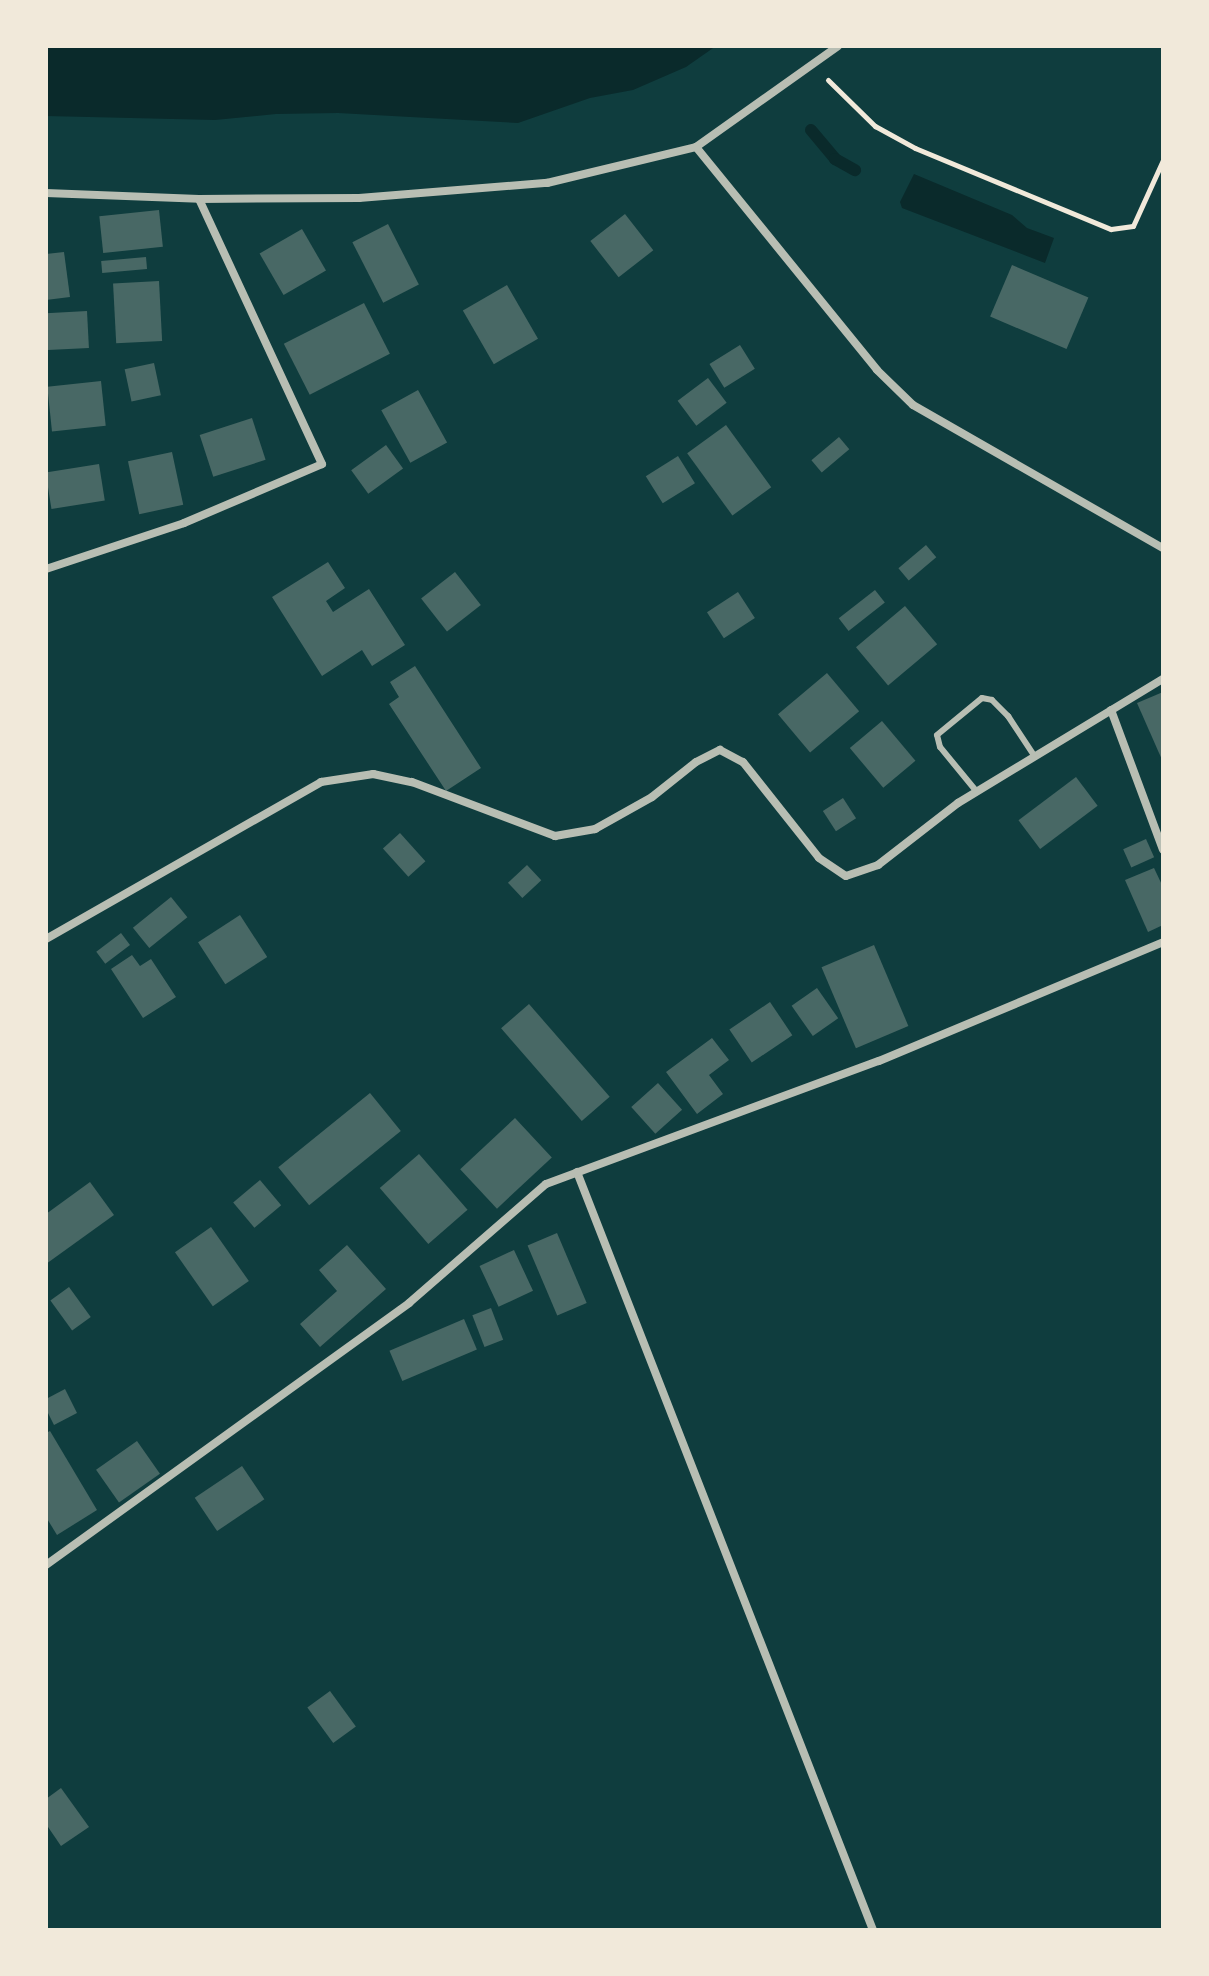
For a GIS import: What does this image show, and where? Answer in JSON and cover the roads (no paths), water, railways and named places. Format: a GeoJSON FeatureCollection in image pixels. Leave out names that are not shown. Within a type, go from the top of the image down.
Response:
{"type":"FeatureCollection","features":[{"type":"Feature","properties":{"kind":"street"},"geometry":{"type":"LineString","coordinates":[[46,193],[199,199],[359,198],[547,183],[696,147],[838,46]]}},
{"type":"Feature","properties":{"kind":"street"},"geometry":{"type":"LineString","coordinates":[[696,147],[714,173],[877,370],[913,405],[1163,548]]}},
{"type":"Feature","properties":{"kind":"street"},"geometry":{"type":"LineString","coordinates":[[46,569],[184,523],[322,464],[199,199]]}},
{"type":"Feature","properties":{"kind":"street"},"geometry":{"type":"LineString","coordinates":[[46,939],[321,782],[373,774],[412,782],[555,836],[595,829],[652,797],[696,762],[720,750],[743,762],[819,858],[846,876],[878,865],[977,792],[1163,679]]}},
{"type":"Feature","properties":{"kind":"street"},"geometry":{"type":"LineString","coordinates":[[1111,710],[1163,850]]}},
{"type":"Feature","properties":{"kind":"street"},"geometry":{"type":"LineString","coordinates":[[46,1565],[409,1303],[546,1184],[879,1061],[1163,942]]}},
{"type":"Feature","properties":{"kind":"street"},"geometry":{"type":"LineString","coordinates":[[577,1172],[873,1930]]}},
{"type":"Feature","properties":{"kind":"lane"},"geometry":{"type":"LineString","coordinates":[[977,792],[940,747],[937,735],[982,698],[992,700],[1008,716],[1035,757]]}},
{"type":"Feature","properties":{"kind":"water"},"geometry":{"type":"Polygon","coordinates":[[[46,46],[716,46],[686,67],[633,90],[590,98],[518,123],[338,113],[276,114],[215,120],[46,116],[46,46]]]}},
{"type":"Feature","properties":{"kind":"water"},"geometry":{"type":"Polygon","coordinates":[[[914,174],[1012,215],[1027,228],[1054,238],[1045,263],[902,208],[900,202],[914,174]]]}},
{"type":"Feature","properties":{"kind":"waterway"},"geometry":{"type":"LineString","coordinates":[[811,130],[835,159],[855,170]]}}]}
